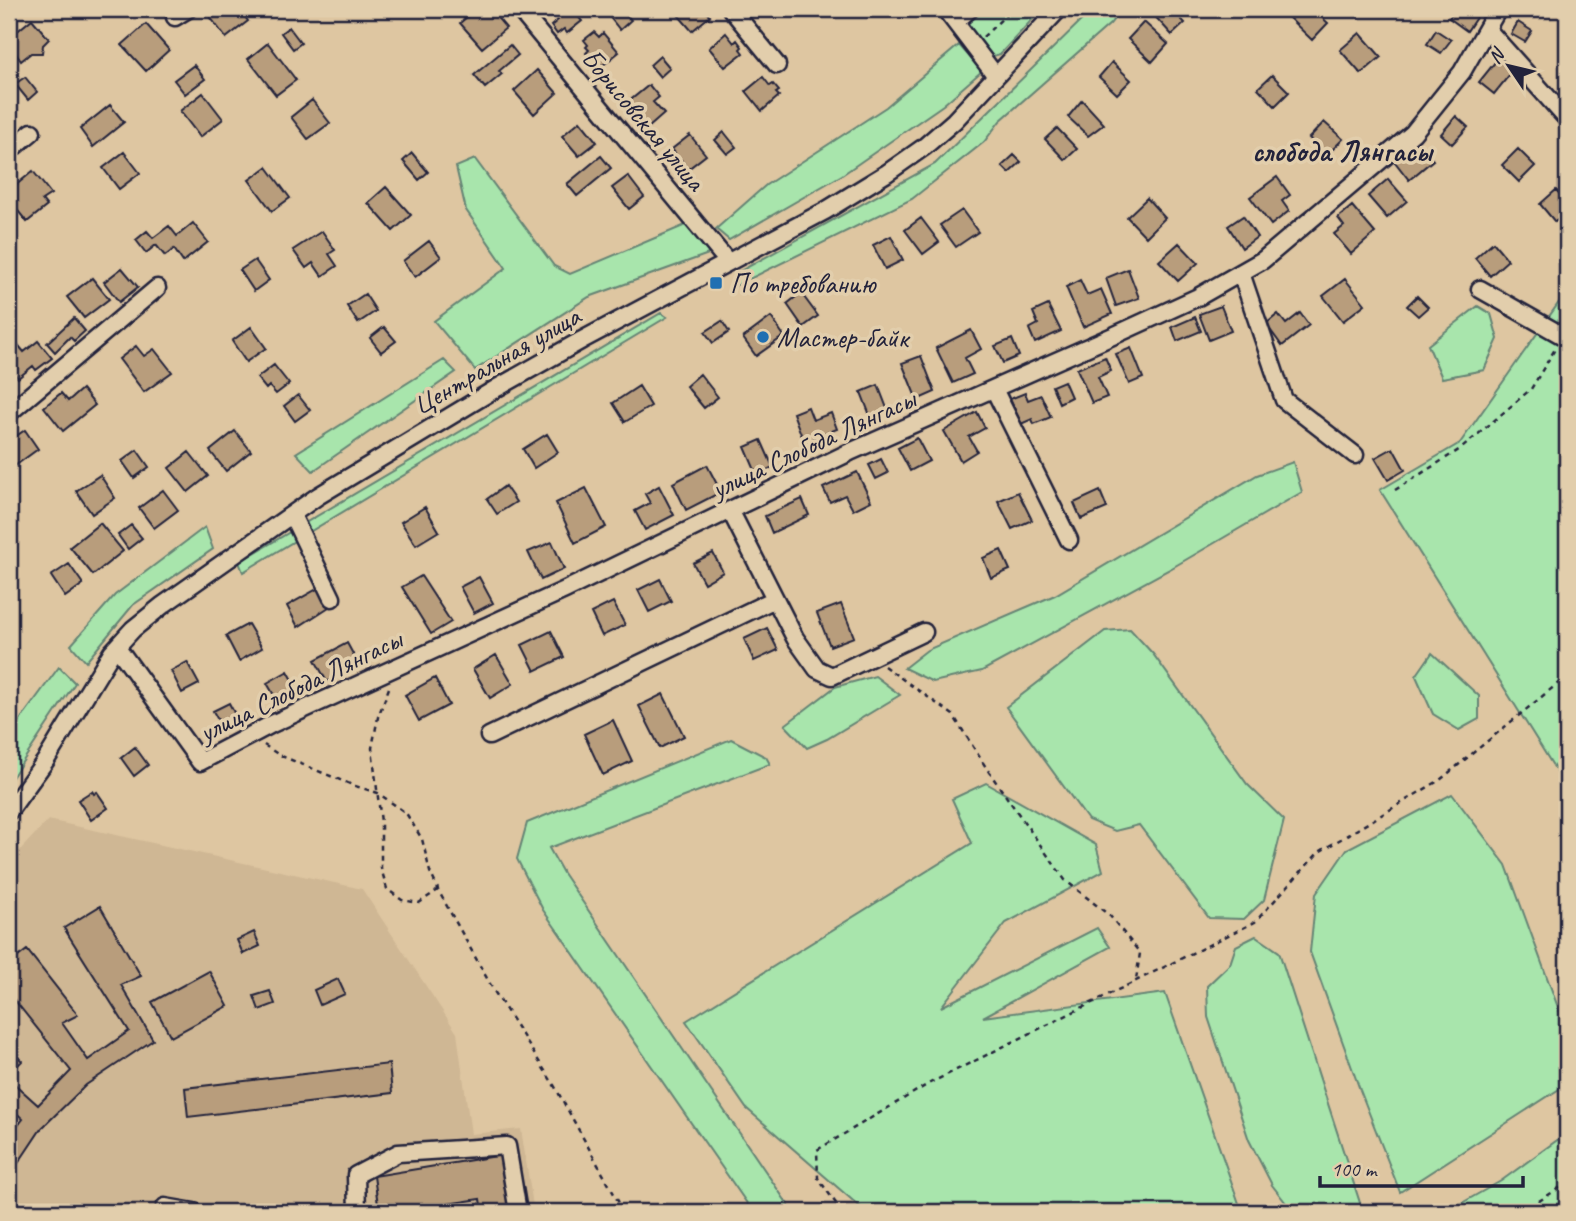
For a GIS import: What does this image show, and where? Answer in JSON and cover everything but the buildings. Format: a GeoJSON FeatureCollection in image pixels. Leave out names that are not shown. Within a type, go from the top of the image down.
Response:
{"type":"FeatureCollection","features":[{"type":"Feature","properties":{"kind":"street","name":"Борисовская улица"},"geometry":{"type":"LineString","coordinates":[[519,9],[728,262]]}},
{"type":"Feature","properties":{"kind":"street"},"geometry":{"type":"LineString","coordinates":[[731,9],[777,65]]}},
{"type":"Feature","properties":{"kind":"street"},"geometry":{"type":"LineString","coordinates":[[945,9],[996,76]]}},
{"type":"Feature","properties":{"kind":"street"},"geometry":{"type":"LineString","coordinates":[[955,22],[970,9]]}},
{"type":"Feature","properties":{"kind":"street","name":"Центральная улица"},"geometry":{"type":"LineString","coordinates":[[9,811],[46,760],[117,647],[133,629],[163,605],[318,496],[496,388],[825,211],[887,173],[924,147],[954,121],[1059,9]]}},
{"type":"Feature","properties":{"kind":"street","name":"улица Слобода Лянгасы"},"geometry":{"type":"LineString","coordinates":[[117,647],[200,762],[249,736],[565,590],[850,452],[1198,297],[1241,273],[1263,260],[1413,133],[1462,72],[1498,9]]}},
{"type":"Feature","properties":{"kind":"street"},"geometry":{"type":"LineString","coordinates":[[1487,29],[1567,119]]}},
{"type":"Feature","properties":{"kind":"street"},"geometry":{"type":"LineString","coordinates":[[9,151],[32,132]]}},
{"type":"Feature","properties":{"kind":"street"},"geometry":{"type":"LineString","coordinates":[[1241,273],[1284,400],[1355,455]]}},
{"type":"Feature","properties":{"kind":"street"},"geometry":{"type":"LineString","coordinates":[[9,412],[157,288]]}},
{"type":"Feature","properties":{"kind":"street"},"geometry":{"type":"LineString","coordinates":[[1480,289],[1565,333]]}},
{"type":"Feature","properties":{"kind":"street"},"geometry":{"type":"LineString","coordinates":[[994,389],[1069,540]]}},
{"type":"Feature","properties":{"kind":"street"},"geometry":{"type":"LineString","coordinates":[[730,510],[795,638],[817,669],[832,676],[924,632]]}},
{"type":"Feature","properties":{"kind":"street"},"geometry":{"type":"LineString","coordinates":[[292,515],[332,598]]}},
{"type":"Feature","properties":{"kind":"street"},"geometry":{"type":"LineString","coordinates":[[489,736],[775,598]]}},
{"type":"Feature","properties":{"kind":"street"},"geometry":{"type":"LineString","coordinates":[[357,1212],[356,1175],[398,1153],[507,1146],[518,1212]]}},
{"type":"Feature","properties":{"kind":"street"},"geometry":{"type":"LineString","coordinates":[[165,1207],[194,1212]]}},
{"type":"Feature","properties":{"kind":"path"},"geometry":{"type":"LineString","coordinates":[[973,47],[1012,9]]}},
{"type":"Feature","properties":{"kind":"path"},"geometry":{"type":"LineString","coordinates":[[1395,490],[1462,448],[1531,389],[1565,333]]}},
{"type":"Feature","properties":{"kind":"path"},"geometry":{"type":"LineString","coordinates":[[871,657],[953,715],[989,772],[1065,880],[1110,916],[1140,953],[1136,980]]}},
{"type":"Feature","properties":{"kind":"path"},"geometry":{"type":"LineString","coordinates":[[842,1212],[818,1178],[817,1150],[930,1083],[1255,922],[1319,852],[1440,780],[1567,676]]}},
{"type":"Feature","properties":{"kind":"path"},"geometry":{"type":"LineString","coordinates":[[389,688],[378,717],[372,748],[381,822],[381,868],[387,888],[402,900],[419,903],[438,890]]}},
{"type":"Feature","properties":{"kind":"path"},"geometry":{"type":"LineString","coordinates":[[249,736],[279,755],[378,793],[405,813],[422,839],[430,872],[438,890],[494,991],[554,1085],[624,1212]]}},
{"type":"Feature","properties":{"kind":"path"},"geometry":{"type":"LineString","coordinates":[[1522,1212],[1567,1183]]}},
{"type":"Feature","properties":{"kind":"shaded area"},"geometry":{"type":"Polygon","coordinates":[[[48,820],[362,889],[457,1033],[471,1134],[521,1129],[534,1212],[9,1212],[9,862],[48,820]]]}},
{"type":"Feature","properties":{"kind":"green space"},"geometry":{"type":"Polygon","coordinates":[[[975,9],[1042,9],[1000,54],[993,56],[967,27],[967,19],[975,9]]]}},
{"type":"Feature","properties":{"kind":"green space"},"geometry":{"type":"Polygon","coordinates":[[[1093,9],[1122,9],[1110,24],[1000,121],[984,142],[912,199],[733,287],[735,274],[935,164],[1093,9]]]}},
{"type":"Feature","properties":{"kind":"green space"},"geometry":{"type":"Polygon","coordinates":[[[959,45],[982,71],[943,105],[842,175],[729,240],[716,229],[766,185],[886,107],[959,45]]]}},
{"type":"Feature","properties":{"kind":"green space"},"geometry":{"type":"Polygon","coordinates":[[[475,159],[554,266],[570,274],[688,224],[714,252],[589,297],[475,370],[434,321],[506,268],[466,210],[456,167],[475,159]]]}},
{"type":"Feature","properties":{"kind":"green space"},"geometry":{"type":"Polygon","coordinates":[[[1567,291],[1567,788],[1380,490],[1460,443],[1567,291]]]}},
{"type":"Feature","properties":{"kind":"green space"},"geometry":{"type":"Polygon","coordinates":[[[1478,306],[1491,314],[1498,339],[1484,370],[1442,378],[1428,345],[1478,306]]]}},
{"type":"Feature","properties":{"kind":"green space"},"geometry":{"type":"Polygon","coordinates":[[[661,313],[667,317],[243,572],[239,562],[661,313]]]}},
{"type":"Feature","properties":{"kind":"green space"},"geometry":{"type":"Polygon","coordinates":[[[444,360],[456,372],[313,471],[296,453],[444,360]]]}},
{"type":"Feature","properties":{"kind":"green space"},"geometry":{"type":"Polygon","coordinates":[[[1293,462],[1302,492],[1170,569],[982,671],[933,682],[904,668],[927,650],[1055,595],[1257,475],[1293,462]]]}},
{"type":"Feature","properties":{"kind":"green space"},"geometry":{"type":"Polygon","coordinates":[[[205,527],[213,549],[133,605],[86,662],[71,645],[115,595],[205,527]]]}},
{"type":"Feature","properties":{"kind":"green space"},"geometry":{"type":"Polygon","coordinates":[[[1130,629],[1153,654],[1247,784],[1284,820],[1264,900],[1244,919],[1209,918],[1139,825],[1115,831],[1088,820],[1006,707],[1105,631],[1130,629]]]}},
{"type":"Feature","properties":{"kind":"green space"},"geometry":{"type":"Polygon","coordinates":[[[1432,653],[1479,696],[1479,719],[1459,730],[1433,714],[1416,676],[1432,653]]]}},
{"type":"Feature","properties":{"kind":"green space"},"geometry":{"type":"Polygon","coordinates":[[[59,667],[75,683],[9,782],[9,735],[59,667]]]}},
{"type":"Feature","properties":{"kind":"green space"},"geometry":{"type":"Polygon","coordinates":[[[875,676],[900,695],[827,739],[807,748],[785,725],[835,687],[875,676]]]}},
{"type":"Feature","properties":{"kind":"green space"},"geometry":{"type":"Polygon","coordinates":[[[731,739],[766,757],[770,764],[549,848],[563,873],[793,1212],[753,1212],[543,910],[517,859],[527,823],[731,739]]]}},
{"type":"Feature","properties":{"kind":"green space"},"geometry":{"type":"Polygon","coordinates":[[[986,783],[1096,845],[1103,871],[1006,923],[941,1007],[1097,928],[1110,947],[983,1017],[1165,993],[1242,1212],[866,1212],[746,1108],[686,1021],[972,843],[952,799],[986,783]]]}},
{"type":"Feature","properties":{"kind":"green space"},"geometry":{"type":"Polygon","coordinates":[[[1452,794],[1506,865],[1567,1032],[1567,1084],[1400,1192],[1310,952],[1316,894],[1347,849],[1452,794]]]}},
{"type":"Feature","properties":{"kind":"green space"},"geometry":{"type":"Polygon","coordinates":[[[1256,936],[1279,952],[1361,1212],[1293,1212],[1272,1185],[1249,1140],[1208,1017],[1207,986],[1230,964],[1236,946],[1256,936]]]}},
{"type":"Feature","properties":{"kind":"green space"},"geometry":{"type":"Polygon","coordinates":[[[1567,1133],[1567,1197],[1558,1212],[1446,1212],[1501,1181],[1567,1133]]]}},
{"type":"Feature","properties":{"kind":"place","name":"По требованию"},"geometry":{"type":"Point","coordinates":[716,283]}},
{"type":"Feature","properties":{"kind":"place","name":"Мастер-байк"},"geometry":{"type":"Point","coordinates":[763,337]}},
{"type":"Feature","properties":{"kind":"district","name":"слобода Лянгасы"},"geometry":{"type":"Point","coordinates":[1342,151]}}]}
